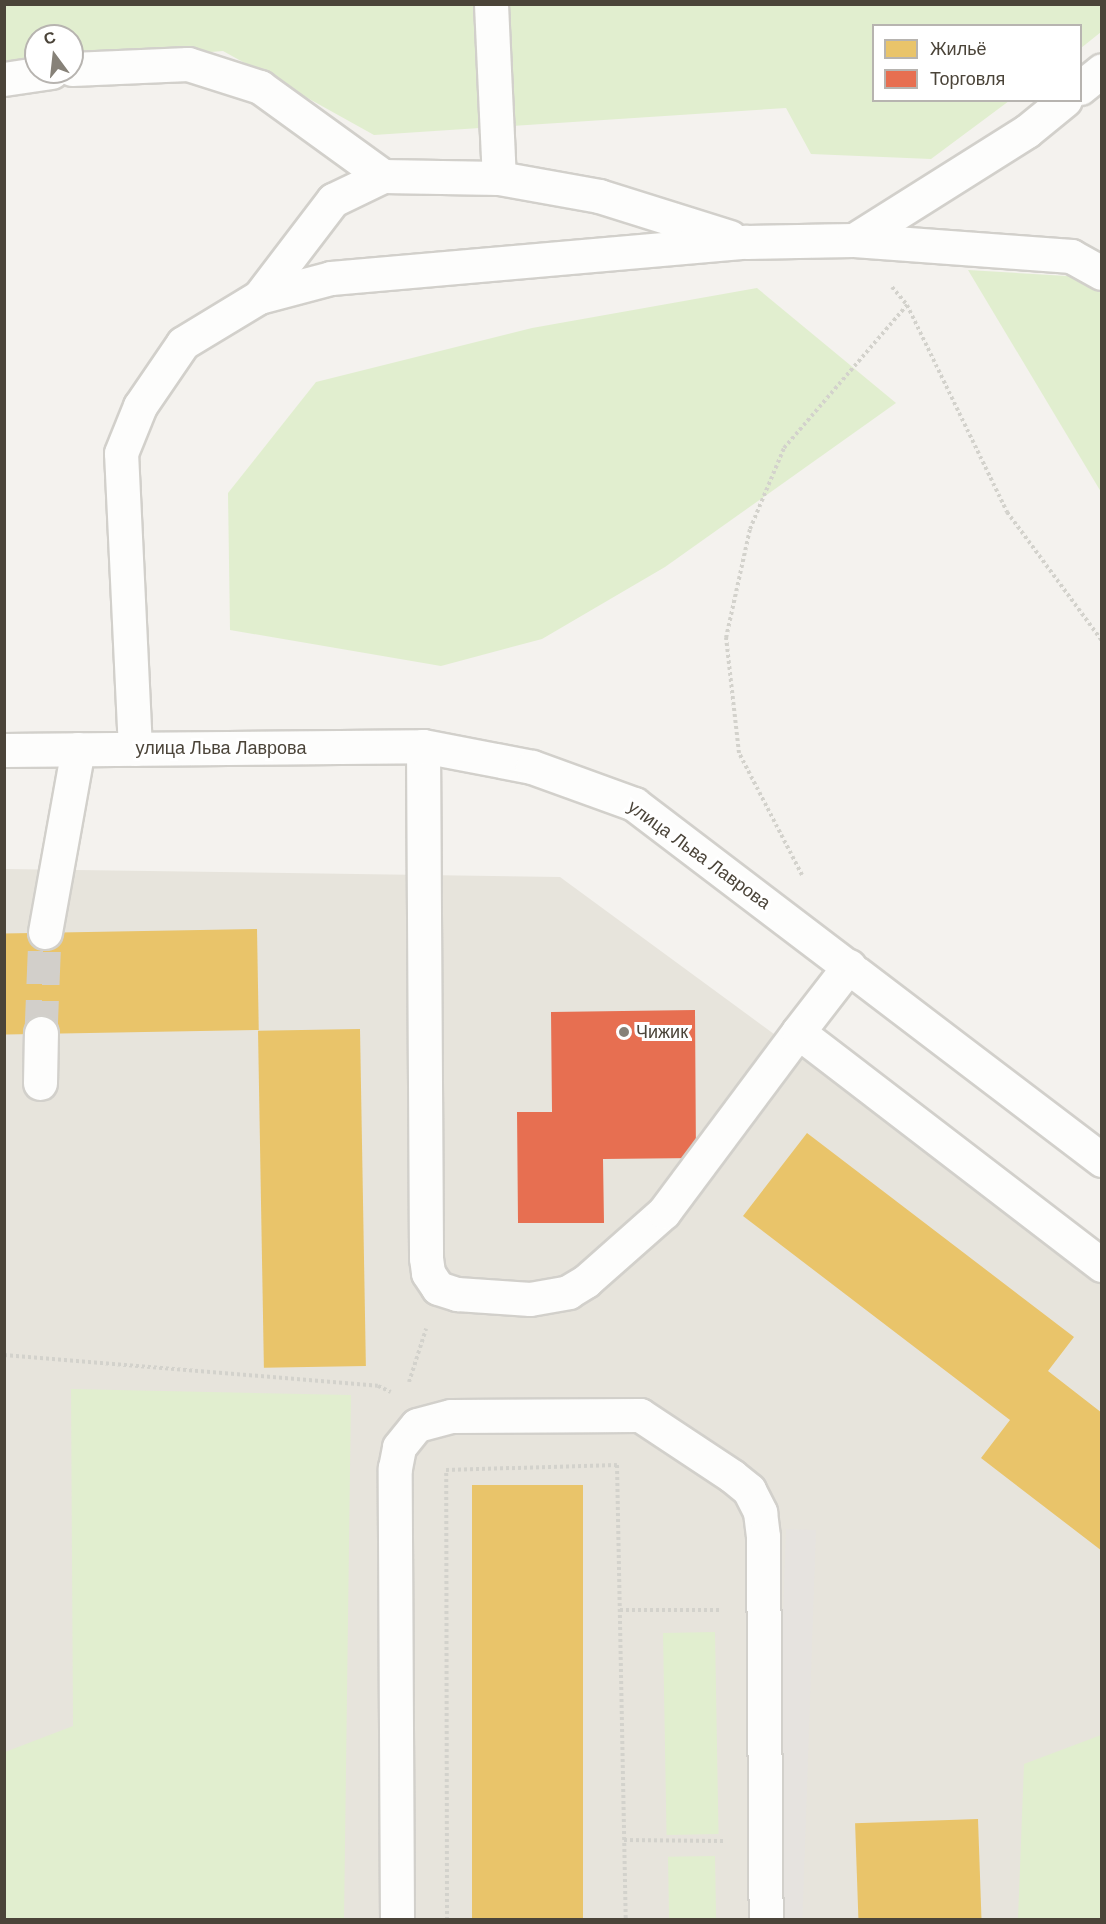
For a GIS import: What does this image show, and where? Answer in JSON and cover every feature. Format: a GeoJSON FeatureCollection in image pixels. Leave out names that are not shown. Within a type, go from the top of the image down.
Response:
{"type":"FeatureCollection","features":[{"type":"Feature","properties":{"kind":"street"},"geometry":{"type":"LineString","coordinates":[[491,4],[499,178]]}},
{"type":"Feature","properties":{"kind":"street"},"geometry":{"type":"LineString","coordinates":[[84,68],[188,64],[260,87],[383,176]]}},
{"type":"Feature","properties":{"kind":"street"},"geometry":{"type":"LineString","coordinates":[[1082,86],[1101,70]]}},
{"type":"Feature","properties":{"kind":"street"},"geometry":{"type":"LineString","coordinates":[[4,79],[24,76]]}},
{"type":"Feature","properties":{"kind":"street"},"geometry":{"type":"LineString","coordinates":[[854,240],[1027,131],[1063,102]]}},
{"type":"Feature","properties":{"kind":"street"},"geometry":{"type":"LineString","coordinates":[[259,297],[333,200],[383,176],[499,178],[598,196],[746,242]]}},
{"type":"Feature","properties":{"kind":"street"},"geometry":{"type":"LineString","coordinates":[[135,748],[121,453],[140,406],[183,343],[259,297],[331,278],[746,242],[854,240],[1071,256],[1101,273]]}},
{"type":"Feature","properties":{"kind":"street"},"geometry":{"type":"LineString","coordinates":[[423,746],[426,1258],[428,1274],[438,1288],[458,1294],[530,1299],[568,1292],[586,1281],[664,1212],[849,966]]}},
{"type":"Feature","properties":{"kind":"street","name":"улица Льва Лаврова"},"geometry":{"type":"LineString","coordinates":[[4,750],[423,746],[532,767],[634,804],[1101,1160]]}},
{"type":"Feature","properties":{"kind":"street"},"geometry":{"type":"LineString","coordinates":[[45,932],[78,749]]}},
{"type":"Feature","properties":{"kind":"street"},"geometry":{"type":"LineString","coordinates":[[798,1032],[1101,1264]]}},
{"type":"Feature","properties":{"kind":"street"},"geometry":{"type":"LineString","coordinates":[[40,1083],[42,1033]]}},
{"type":"Feature","properties":{"kind":"street"},"geometry":{"type":"LineString","coordinates":[[397,1920],[395,1468],[399,1447],[411,1411],[451,1416],[640,1415],[749,1490],[760,1512],[763,1537],[766,1920]]}},
{"type":"Feature","properties":{"kind":"path"},"geometry":{"type":"LineString","coordinates":[[854,240],[907,304],[1007,512],[1101,641]]}},
{"type":"Feature","properties":{"kind":"path"},"geometry":{"type":"LineString","coordinates":[[807,885],[739,753],[726,638],[750,529],[784,448],[907,304]]}},
{"type":"Feature","properties":{"kind":"path"},"geometry":{"type":"LineString","coordinates":[[4,1355],[378,1386],[411,1411],[438,1288]]}},
{"type":"Feature","properties":{"kind":"path"},"geometry":{"type":"LineString","coordinates":[[447,1920],[446,1470],[617,1465],[626,1920]]}},
{"type":"Feature","properties":{"kind":"path"},"geometry":{"type":"LineString","coordinates":[[620,1610],[764,1610]]}},
{"type":"Feature","properties":{"kind":"path"},"geometry":{"type":"LineString","coordinates":[[624,1840],[765,1841]]}},
{"type":"Feature","properties":{"kind":"shaded area"},"geometry":{"type":"Polygon","coordinates":[[[5,869],[560,877],[1101,1274],[1101,1919],[5,1920],[5,869]]]}},
{"type":"Feature","properties":{"kind":"shaded area"},"geometry":{"type":"Polygon","coordinates":[[[786,1529],[816,1530],[802,1920],[772,1919],[786,1529]]]}},
{"type":"Feature","properties":{"kind":"green space"},"geometry":{"type":"Polygon","coordinates":[[[5,5],[1101,5],[1101,32],[1082,47],[1082,24],[872,24],[872,102],[1008,102],[931,159],[811,154],[786,108],[374,135],[223,51],[84,62],[84,24],[24,24],[24,67],[5,68],[5,5]]]}},
{"type":"Feature","properties":{"kind":"green space"},"geometry":{"type":"Polygon","coordinates":[[[968,270],[1101,278],[1101,492],[968,270]]]}},
{"type":"Feature","properties":{"kind":"green space"},"geometry":{"type":"Polygon","coordinates":[[[757,288],[896,403],[665,567],[542,639],[441,666],[230,630],[228,493],[316,382],[532,328],[757,288]]]}},
{"type":"Feature","properties":{"kind":"green space"},"geometry":{"type":"Polygon","coordinates":[[[71,1389],[351,1395],[344,1919],[5,1919],[5,1752],[73,1726],[71,1389]]]}},
{"type":"Feature","properties":{"kind":"green space"},"geometry":{"type":"Polygon","coordinates":[[[715,1632],[719,1834],[667,1835],[663,1633],[715,1632]]]}},
{"type":"Feature","properties":{"kind":"green space"},"geometry":{"type":"Polygon","coordinates":[[[1101,1735],[1101,1919],[1018,1919],[1024,1764],[1101,1735]]]}},
{"type":"Feature","properties":{"kind":"green space"},"geometry":{"type":"Polygon","coordinates":[[[715,1856],[716,1919],[669,1920],[668,1857],[715,1856]]]}},
{"type":"Feature","properties":{"kind":"building: Жильё"},"geometry":{"type":"Polygon","coordinates":[[[257,929],[259,1030],[6,1034],[4,933],[257,929]]]}},
{"type":"Feature","properties":{"kind":"building: Жильё"},"geometry":{"type":"Polygon","coordinates":[[[360,1029],[366,1366],[264,1368],[258,1031],[360,1029]]]}},
{"type":"Feature","properties":{"kind":"building: Жильё"},"geometry":{"type":"Polygon","coordinates":[[[807,1133],[1074,1337],[1048,1371],[1102,1413],[1102,1551],[981,1458],[1010,1420],[743,1216],[807,1133]]]}},
{"type":"Feature","properties":{"kind":"building: Жильё"},"geometry":{"type":"Polygon","coordinates":[[[472,1485],[583,1485],[583,1920],[472,1920],[472,1485]]]}},
{"type":"Feature","properties":{"kind":"building: Жильё"},"geometry":{"type":"Polygon","coordinates":[[[978,1819],[982,1920],[858,1920],[855,1823],[978,1819]]]}},
{"type":"Feature","properties":{"kind":"building: Торговля"},"geometry":{"type":"Polygon","coordinates":[[[695,1010],[696,1158],[603,1159],[604,1223],[518,1223],[517,1112],[552,1112],[551,1012],[695,1010]]]}},
{"type":"Feature","properties":{"kind":"tunnel"},"geometry":{"type":"LineString","coordinates":[[41,1033],[45,932]]}},
{"type":"Feature","properties":{"kind":"place","name":"Чижик"},"geometry":{"type":"Point","coordinates":[624,1032]}}]}
